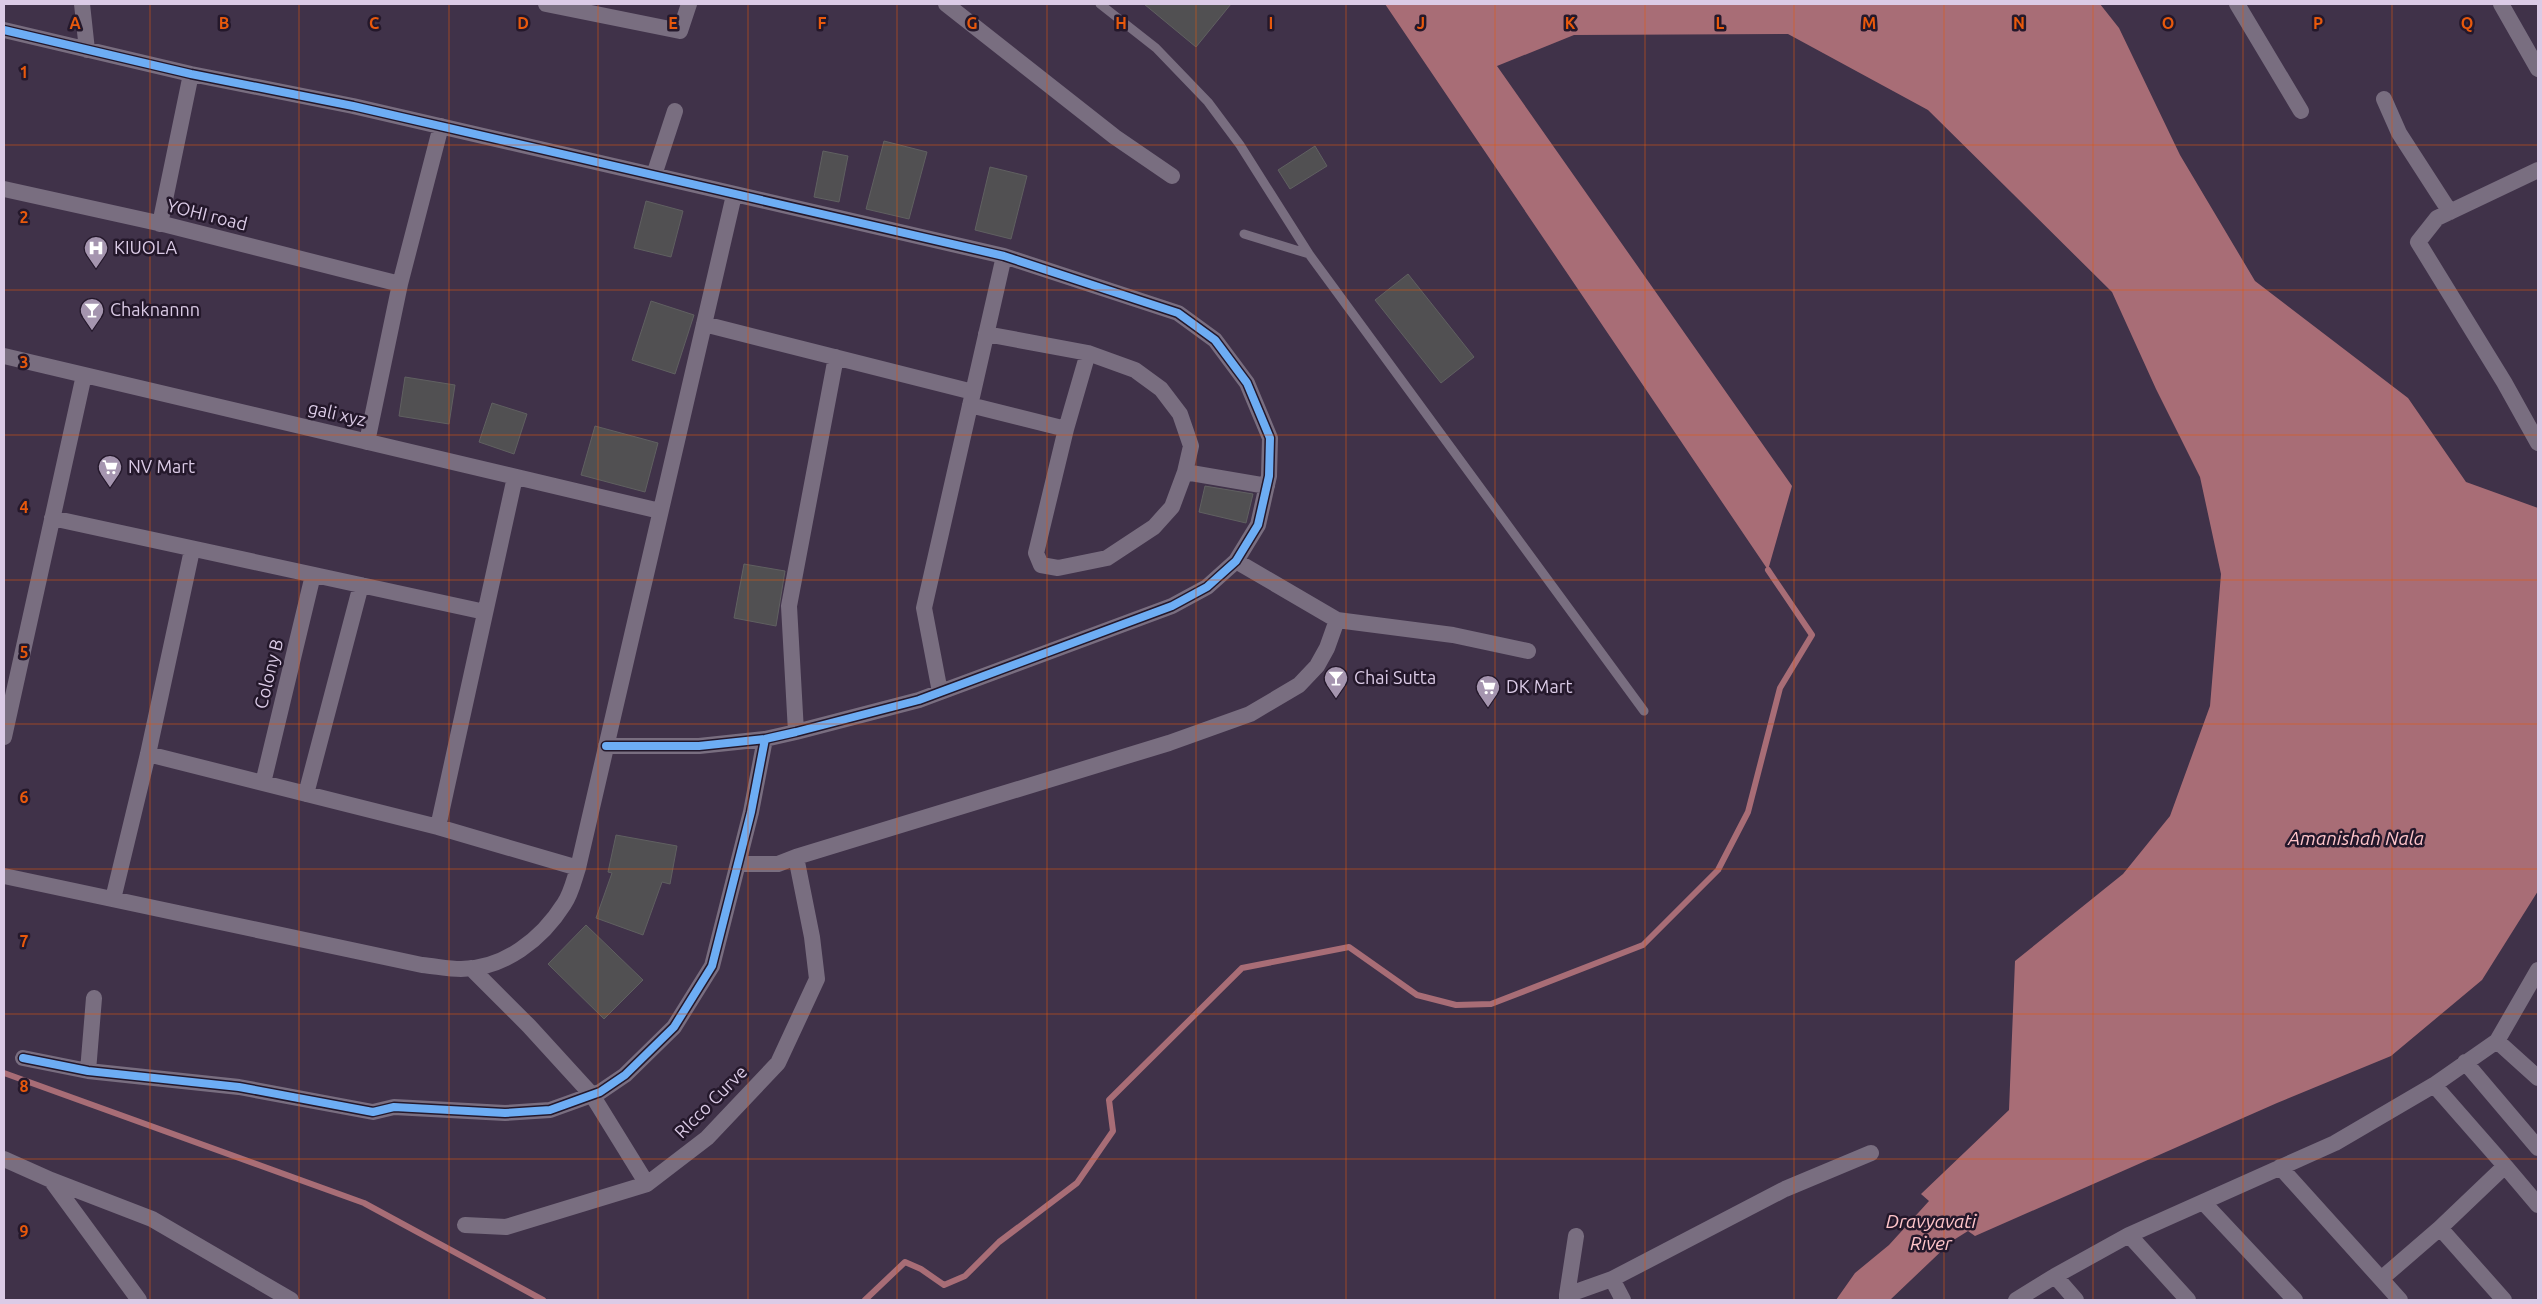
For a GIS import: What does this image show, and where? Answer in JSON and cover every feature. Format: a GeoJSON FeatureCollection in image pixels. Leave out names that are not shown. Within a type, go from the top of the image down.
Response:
{"type":"FeatureCollection","features":[{"type":"Feature","properties":{"kind":"street"},"geometry":{"type":"LineString","coordinates":[[82,4],[87,50]]}},
{"type":"Feature","properties":{"kind":"street"},"geometry":{"type":"LineString","coordinates":[[546,4],[680,31],[689,4]]}},
{"type":"Feature","properties":{"kind":"street"},"geometry":{"type":"LineString","coordinates":[[946,4],[1115,136],[1172,176]]}},
{"type":"Feature","properties":{"kind":"street"},"geometry":{"type":"LineString","coordinates":[[2237,4],[2301,111]]}},
{"type":"Feature","properties":{"kind":"street"},"geometry":{"type":"LineString","coordinates":[[2501,4],[2538,69]]}},
{"type":"Feature","properties":{"kind":"street"},"geometry":{"type":"LineString","coordinates":[[4,30],[191,74],[353,106],[1004,256],[1178,313],[1215,340],[1247,383],[1270,438],[1266,486],[1258,525],[1236,561],[1207,587],[1172,606],[918,700],[796,732],[765,738],[699,746],[606,746]]}},
{"type":"Feature","properties":{"kind":"street"},"geometry":{"type":"LineString","coordinates":[[160,224],[191,74]]}},
{"type":"Feature","properties":{"kind":"street"},"geometry":{"type":"LineString","coordinates":[[2384,99],[2399,133],[2450,212]]}},
{"type":"Feature","properties":{"kind":"street"},"geometry":{"type":"LineString","coordinates":[[654,175],[675,111]]}},
{"type":"Feature","properties":{"kind":"street"},"geometry":{"type":"LineString","coordinates":[[367,442],[400,284],[441,126]]}},
{"type":"Feature","properties":{"kind":"street"},"geometry":{"type":"LineString","coordinates":[[2538,170],[2437,218],[2418,242],[2504,382],[2538,443]]}},
{"type":"Feature","properties":{"kind":"street","name":"YOHI road"},"geometry":{"type":"LineString","coordinates":[[4,189],[160,224],[400,284]]}},
{"type":"Feature","properties":{"kind":"street"},"geometry":{"type":"LineString","coordinates":[[4,876],[422,965],[462,969],[487,966],[518,952],[537,936],[565,903],[578,868],[734,195]]}},
{"type":"Feature","properties":{"kind":"street"},"geometry":{"type":"LineString","coordinates":[[940,692],[924,608],[1004,256]]}},
{"type":"Feature","properties":{"kind":"street"},"geometry":{"type":"LineString","coordinates":[[704,324],[836,357],[972,398],[1066,429]]}},
{"type":"Feature","properties":{"kind":"street"},"geometry":{"type":"LineString","coordinates":[[986,334],[1088,353],[1136,370],[1161,389],[1180,414],[1190,446],[1185,472],[1172,507],[1154,527],[1107,558],[1058,568],[1041,565],[1036,553],[1066,429],[1088,353]]}},
{"type":"Feature","properties":{"kind":"street","name":"gali xyz"},"geometry":{"type":"LineString","coordinates":[[4,356],[660,511]]}},
{"type":"Feature","properties":{"kind":"street"},"geometry":{"type":"LineString","coordinates":[[796,732],[789,606],[836,357]]}},
{"type":"Feature","properties":{"kind":"street"},"geometry":{"type":"LineString","coordinates":[[4,737],[6,710],[84,375]]}},
{"type":"Feature","properties":{"kind":"street"},"geometry":{"type":"LineString","coordinates":[[1185,472],[1266,486]]}},
{"type":"Feature","properties":{"kind":"street"},"geometry":{"type":"LineString","coordinates":[[438,827],[515,477]]}},
{"type":"Feature","properties":{"kind":"street"},"geometry":{"type":"LineString","coordinates":[[52,518],[192,550],[485,612]]}},
{"type":"Feature","properties":{"kind":"street"},"geometry":{"type":"LineString","coordinates":[[112,899],[148,754],[192,550]]}},
{"type":"Feature","properties":{"kind":"street"},"geometry":{"type":"LineString","coordinates":[[1236,561],[1337,620],[1453,635],[1528,651]]}},
{"type":"Feature","properties":{"kind":"street","name":"Colony B"},"geometry":{"type":"LineString","coordinates":[[263,783],[313,576]]}},
{"type":"Feature","properties":{"kind":"street"},"geometry":{"type":"LineString","coordinates":[[306,794],[360,585]]}},
{"type":"Feature","properties":{"kind":"street"},"geometry":{"type":"LineString","coordinates":[[738,864],[778,864],[1169,743],[1250,714],[1299,685],[1311,673],[1327,648],[1337,620]]}},
{"type":"Feature","properties":{"kind":"street"},"geometry":{"type":"LineString","coordinates":[[23,1058],[88,1071],[239,1087],[373,1112],[394,1107],[505,1113],[550,1110],[600,1092],[625,1075],[674,1027],[712,966],[738,864],[765,738]]}},
{"type":"Feature","properties":{"kind":"street"},"geometry":{"type":"LineString","coordinates":[[148,754],[438,827],[578,868]]}},
{"type":"Feature","properties":{"kind":"street","name":"RIcco Curve"},"geometry":{"type":"LineString","coordinates":[[465,1225],[506,1227],[648,1184],[707,1138],[778,1063],[817,979],[812,937],[796,857]]}},
{"type":"Feature","properties":{"kind":"street"},"geometry":{"type":"LineString","coordinates":[[471,968],[529,1026],[592,1095],[648,1184]]}},
{"type":"Feature","properties":{"kind":"street"},"geometry":{"type":"LineString","coordinates":[[2016,1300],[2129,1235],[2335,1143],[2434,1085],[2497,1041],[2538,970]]}},
{"type":"Feature","properties":{"kind":"street"},"geometry":{"type":"LineString","coordinates":[[88,1071],[94,998]]}},
{"type":"Feature","properties":{"kind":"street"},"geometry":{"type":"LineString","coordinates":[[2497,1041],[2538,1078]]}},
{"type":"Feature","properties":{"kind":"street"},"geometry":{"type":"LineString","coordinates":[[2465,1062],[2538,1148]]}},
{"type":"Feature","properties":{"kind":"street"},"geometry":{"type":"LineString","coordinates":[[2434,1085],[2538,1205]]}},
{"type":"Feature","properties":{"kind":"street"},"geometry":{"type":"LineString","coordinates":[[1567,1298],[1612,1280],[1785,1189],[1870,1153]]}},
{"type":"Feature","properties":{"kind":"street"},"geometry":{"type":"LineString","coordinates":[[4,1158],[51,1180],[152,1219],[291,1300]]}},
{"type":"Feature","properties":{"kind":"street"},"geometry":{"type":"LineString","coordinates":[[2381,1279],[2440,1228],[2505,1166]]}},
{"type":"Feature","properties":{"kind":"street"},"geometry":{"type":"LineString","coordinates":[[2280,1167],[2400,1300]]}},
{"type":"Feature","properties":{"kind":"street"},"geometry":{"type":"LineString","coordinates":[[51,1180],[139,1300]]}},
{"type":"Feature","properties":{"kind":"street"},"geometry":{"type":"LineString","coordinates":[[2204,1202],[2295,1300]]}},
{"type":"Feature","properties":{"kind":"street"},"geometry":{"type":"LineString","coordinates":[[2440,1228],[2504,1300]]}},
{"type":"Feature","properties":{"kind":"street"},"geometry":{"type":"LineString","coordinates":[[2129,1235],[2188,1300]]}},
{"type":"Feature","properties":{"kind":"street"},"geometry":{"type":"LineString","coordinates":[[1567,1298],[1576,1236]]}},
{"type":"Feature","properties":{"kind":"street"},"geometry":{"type":"LineString","coordinates":[[2055,1276],[2076,1300]]}},
{"type":"Feature","properties":{"kind":"street"},"geometry":{"type":"LineString","coordinates":[[1612,1280],[1623,1300]]}},
{"type":"Feature","properties":{"kind":"lane"},"geometry":{"type":"LineString","coordinates":[[1100,4],[1156,48],[1208,102],[1240,146],[1309,254],[1644,711]]}},
{"type":"Feature","properties":{"kind":"lane"},"geometry":{"type":"LineString","coordinates":[[1244,234],[1309,254]]}},
{"type":"Feature","properties":{"kind":"water","name":"Amanishah Nala"},"geometry":{"type":"Polygon","coordinates":[[[1385,4],[2100,4],[2119,28],[2180,155],[2255,281],[2408,398],[2466,482],[2538,508],[2538,891],[2482,980],[2391,1056],[2277,1103],[1975,1236],[1968,1231],[1952,1241],[1890,1300],[1836,1300],[1855,1273],[1889,1245],[1929,1201],[1921,1194],[2009,1110],[2015,961],[2123,874],[2170,816],[2210,706],[2221,574],[2200,477],[2156,389],[2112,292],[1928,110],[1788,34],[1574,35],[1497,66],[1792,486],[1768,570],[1385,4]]]}},
{"type":"Feature","properties":{"kind":"building"},"geometry":{"type":"Polygon","coordinates":[[[1144,4],[1231,4],[1196,47],[1144,4]]]}},
{"type":"Feature","properties":{"kind":"building"},"geometry":{"type":"Polygon","coordinates":[[[884,141],[927,152],[909,219],[866,209],[884,141]]]}},
{"type":"Feature","properties":{"kind":"building"},"geometry":{"type":"Polygon","coordinates":[[[1315,146],[1327,166],[1290,189],[1278,170],[1315,146]]]}},
{"type":"Feature","properties":{"kind":"building"},"geometry":{"type":"Polygon","coordinates":[[[823,151],[848,156],[839,202],[814,197],[823,151]]]}},
{"type":"Feature","properties":{"kind":"building"},"geometry":{"type":"Polygon","coordinates":[[[990,167],[1027,176],[1011,239],[975,230],[990,167]]]}},
{"type":"Feature","properties":{"kind":"building"},"geometry":{"type":"Polygon","coordinates":[[[646,201],[683,211],[671,257],[634,248],[646,201]]]}},
{"type":"Feature","properties":{"kind":"building"},"geometry":{"type":"Polygon","coordinates":[[[1408,274],[1474,357],[1441,383],[1375,300],[1408,274]]]}},
{"type":"Feature","properties":{"kind":"building"},"geometry":{"type":"Polygon","coordinates":[[[651,301],[694,315],[675,374],[632,360],[651,301]]]}},
{"type":"Feature","properties":{"kind":"building"},"geometry":{"type":"Polygon","coordinates":[[[405,377],[455,385],[449,424],[399,416],[405,377]]]}},
{"type":"Feature","properties":{"kind":"building"},"geometry":{"type":"Polygon","coordinates":[[[492,403],[527,414],[514,454],[479,442],[492,403]]]}},
{"type":"Feature","properties":{"kind":"building"},"geometry":{"type":"Polygon","coordinates":[[[595,426],[658,443],[645,492],[581,475],[595,426]]]}},
{"type":"Feature","properties":{"kind":"building"},"geometry":{"type":"Polygon","coordinates":[[[1205,486],[1253,494],[1246,523],[1199,512],[1205,486]]]}},
{"type":"Feature","properties":{"kind":"building"},"geometry":{"type":"Polygon","coordinates":[[[744,564],[785,571],[776,626],[734,618],[744,564]]]}},
{"type":"Feature","properties":{"kind":"building"},"geometry":{"type":"Polygon","coordinates":[[[616,835],[677,846],[670,884],[662,882],[643,935],[596,918],[612,873],[608,872],[616,835]]]}},
{"type":"Feature","properties":{"kind":"building"},"geometry":{"type":"Polygon","coordinates":[[[586,925],[643,980],[604,1019],[548,964],[586,925]]]}},
{"type":"Feature","properties":{"kind":"waterway"},"geometry":{"type":"LineString","coordinates":[[865,1300],[905,1262],[921,1269],[944,1285],[965,1276],[999,1242],[1077,1183],[1113,1131],[1109,1100],[1242,968],[1349,947],[1417,995],[1456,1005],[1491,1004],[1643,945],[1718,870],[1748,812],[1780,688],[1812,635],[1768,570]]}},
{"type":"Feature","properties":{"kind":"waterway"},"geometry":{"type":"LineString","coordinates":[[4,1073],[364,1203],[543,1300]]}},
{"type":"Feature","properties":{"kind":"cycle path"},"geometry":{"type":"LineString","coordinates":[[4,30],[191,74],[353,106],[1004,256],[1178,313],[1215,340],[1247,383],[1270,438],[1269,476],[1258,525],[1236,561],[1207,587],[1172,606],[919,700],[765,739],[699,746],[606,746]]}},
{"type":"Feature","properties":{"kind":"cycle path"},"geometry":{"type":"LineString","coordinates":[[23,1058],[88,1071],[239,1087],[373,1112],[394,1107],[505,1113],[550,1110],[600,1092],[625,1075],[674,1027],[712,966],[751,812],[765,739]]}},
{"type":"Feature","properties":{"kind":"place","name":"KIUOLA"},"geometry":{"type":"Point","coordinates":[96,269]}},
{"type":"Feature","properties":{"kind":"place","name":"Chaknannn"},"geometry":{"type":"Point","coordinates":[92,331]}},
{"type":"Feature","properties":{"kind":"place","name":"NV Mart"},"geometry":{"type":"Point","coordinates":[110,488]}},
{"type":"Feature","properties":{"kind":"place","name":"Chai Sutta"},"geometry":{"type":"Point","coordinates":[1336,699]}},
{"type":"Feature","properties":{"kind":"place","name":"DK Mart"},"geometry":{"type":"Point","coordinates":[1488,708]}},
{"type":"Feature","properties":{"kind":"water label","name":"Dravyavati River"},"geometry":{"type":"Point","coordinates":[1931,1232]}}]}
